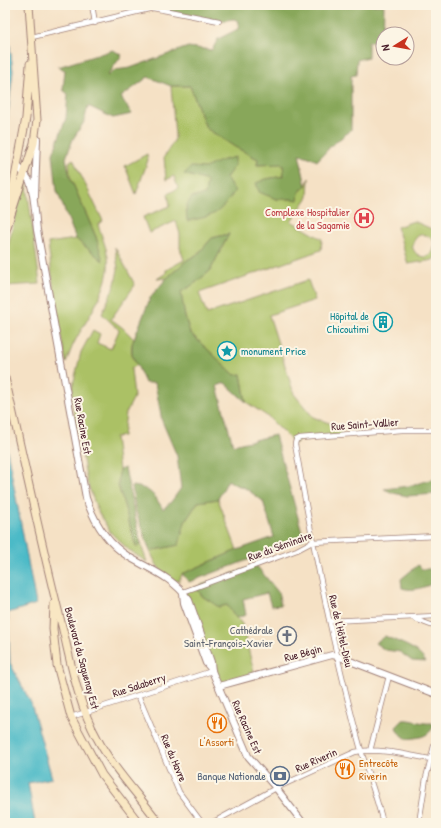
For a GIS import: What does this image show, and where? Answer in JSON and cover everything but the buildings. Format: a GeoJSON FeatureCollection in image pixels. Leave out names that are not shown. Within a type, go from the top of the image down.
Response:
{"type":"FeatureCollection","features":[{"type":"Feature","properties":{"kind":"main road"},"geometry":{"type":"LineString","coordinates":[[5,233],[34,143],[37,120],[29,5]]}},
{"type":"Feature","properties":{"kind":"main road"},"geometry":{"type":"LineString","coordinates":[[5,228],[26,118],[32,41]]}},
{"type":"Feature","properties":{"kind":"main road","name":"Boulevard du Saguenay Est"},"geometry":{"type":"LineString","coordinates":[[5,378],[54,596],[85,712],[97,738],[110,759],[159,823]]}},
{"type":"Feature","properties":{"kind":"main road","name":"Boulevard du Saguenay Est"},"geometry":{"type":"LineString","coordinates":[[54,596],[53,629],[57,665],[72,717],[102,775],[139,823]]}},
{"type":"Feature","properties":{"kind":"street"},"geometry":{"type":"LineString","coordinates":[[92,5],[95,23]]}},
{"type":"Feature","properties":{"kind":"street"},"geometry":{"type":"LineString","coordinates":[[32,41],[153,8],[219,21]]}},
{"type":"Feature","properties":{"kind":"street","name":"Rue Racine Est"},"geometry":{"type":"LineString","coordinates":[[36,221],[37,120]]}},
{"type":"Feature","properties":{"kind":"street","name":"Rue Racine Est"},"geometry":{"type":"LineString","coordinates":[[17,164],[29,181],[86,498],[91,514],[99,528],[113,544],[128,556],[162,574],[183,592],[189,600],[211,662],[212,670],[248,756],[276,788],[303,823]]}},
{"type":"Feature","properties":{"kind":"street","name":"Rue Saint-Vallier"},"geometry":{"type":"LineString","coordinates":[[296,440],[300,438],[402,430],[436,430]]}},
{"type":"Feature","properties":{"kind":"street","name":"Rue de l'Hôtel-Dieu"},"geometry":{"type":"LineString","coordinates":[[296,440],[295,444],[312,542],[361,750],[383,823]]}},
{"type":"Feature","properties":{"kind":"street","name":"Rue du Séminaire"},"geometry":{"type":"LineString","coordinates":[[183,592],[297,550],[312,542],[436,536]]}},
{"type":"Feature","properties":{"kind":"street"},"geometry":{"type":"LineString","coordinates":[[330,621],[436,616]]}},
{"type":"Feature","properties":{"kind":"street"},"geometry":{"type":"LineString","coordinates":[[413,618],[436,627]]}},
{"type":"Feature","properties":{"kind":"street","name":"Rue Bégin"},"geometry":{"type":"LineString","coordinates":[[219,686],[332,655],[436,694]]}},
{"type":"Feature","properties":{"kind":"street","name":"Rue Salaberry"},"geometry":{"type":"LineString","coordinates":[[72,717],[212,670]]}},
{"type":"Feature","properties":{"kind":"street"},"geometry":{"type":"LineString","coordinates":[[370,751],[389,676]]}},
{"type":"Feature","properties":{"kind":"street","name":"Rue du Havre"},"geometry":{"type":"LineString","coordinates":[[138,695],[179,792],[202,823]]}},
{"type":"Feature","properties":{"kind":"street"},"geometry":{"type":"LineString","coordinates":[[419,823],[426,778],[433,759],[436,738]]}},
{"type":"Feature","properties":{"kind":"street","name":"Rue Riverin"},"geometry":{"type":"LineString","coordinates":[[212,823],[276,788],[361,750],[386,751],[433,759]]}},
{"type":"Feature","properties":{"kind":"green space"},"geometry":{"type":"Polygon","coordinates":[[[144,5],[384,5],[383,26],[375,26],[375,42],[368,42],[368,57],[357,60],[356,75],[351,76],[351,130],[331,146],[317,161],[299,154],[306,186],[299,192],[298,200],[276,199],[259,192],[256,183],[266,179],[284,176],[283,164],[257,165],[258,159],[235,147],[206,128],[190,86],[171,86],[148,77],[121,97],[132,114],[113,118],[88,106],[84,122],[73,139],[66,158],[70,177],[96,237],[103,261],[76,239],[57,191],[53,154],[66,118],[68,94],[63,90],[65,70],[58,67],[113,50],[122,55],[107,76],[115,70],[130,68],[188,47],[212,50],[218,39],[238,29],[239,21],[234,19],[219,21],[153,8],[146,10],[144,5]]]}},
{"type":"Feature","properties":{"kind":"green space"},"geometry":{"type":"Polygon","coordinates":[[[171,86],[190,86],[206,128],[235,147],[258,159],[257,165],[283,163],[284,176],[266,179],[276,199],[292,199],[306,186],[309,178],[308,197],[291,221],[322,239],[321,250],[199,293],[207,314],[308,280],[315,300],[269,315],[294,394],[313,417],[340,427],[342,435],[300,438],[295,444],[267,416],[246,402],[241,374],[235,375],[190,333],[180,292],[194,284],[210,271],[229,234],[212,238],[198,254],[187,260],[167,278],[157,279],[166,273],[166,270],[184,260],[180,248],[180,234],[176,221],[149,233],[143,217],[170,206],[168,194],[178,188],[174,176],[166,180],[164,157],[174,141],[175,136],[171,86]]]}},
{"type":"Feature","properties":{"kind":"green space"},"geometry":{"type":"Polygon","coordinates":[[[147,154],[148,160],[136,194],[125,166],[147,154]]]}},
{"type":"Feature","properties":{"kind":"green space"},"geometry":{"type":"Polygon","coordinates":[[[235,157],[235,165],[226,178],[235,191],[225,205],[216,213],[187,221],[186,206],[192,197],[205,195],[207,181],[184,174],[191,167],[205,168],[220,161],[235,157]]]}},
{"type":"Feature","properties":{"kind":"green space"},"geometry":{"type":"Polygon","coordinates":[[[73,159],[103,221],[98,224],[108,257],[108,268],[106,279],[97,302],[74,343],[66,363],[56,309],[48,243],[76,239],[102,260],[96,237],[70,177],[69,162],[73,159]]]}},
{"type":"Feature","properties":{"kind":"green space"},"geometry":{"type":"Polygon","coordinates":[[[25,183],[27,186],[40,284],[5,286],[5,259],[20,196],[25,183]]]}},
{"type":"Feature","properties":{"kind":"green space"},"geometry":{"type":"Polygon","coordinates":[[[414,221],[436,231],[436,256],[433,260],[408,264],[397,227],[414,221]],[[421,234],[415,239],[413,245],[417,254],[427,257],[431,254],[435,245],[429,236],[421,234]]]}},
{"type":"Feature","properties":{"kind":"green space"},"geometry":{"type":"Polygon","coordinates":[[[229,234],[210,271],[181,292],[185,317],[190,333],[235,375],[241,374],[246,402],[225,383],[217,386],[233,445],[275,435],[304,539],[189,582],[182,574],[237,550],[274,537],[263,501],[245,488],[228,480],[218,499],[198,502],[185,522],[179,545],[150,551],[135,509],[132,486],[148,490],[157,499],[163,509],[171,502],[181,488],[177,456],[162,421],[155,383],[145,383],[132,354],[132,344],[151,296],[167,278],[187,260],[198,254],[212,238],[229,234]]]}},
{"type":"Feature","properties":{"kind":"green space"},"geometry":{"type":"Polygon","coordinates":[[[115,247],[135,285],[111,319],[134,339],[132,352],[137,365],[131,369],[134,397],[126,413],[123,436],[115,437],[119,470],[118,485],[136,546],[141,545],[147,562],[130,551],[111,533],[98,512],[87,482],[73,407],[72,389],[81,352],[93,330],[100,334],[97,343],[111,349],[119,330],[102,314],[115,284],[118,269],[115,247]]]}},
{"type":"Feature","properties":{"kind":"green space"},"geometry":{"type":"Polygon","coordinates":[[[125,468],[141,545],[136,546],[118,485],[119,470],[125,468]]]}},
{"type":"Feature","properties":{"kind":"green space"},"geometry":{"type":"Polygon","coordinates":[[[436,479],[436,494],[407,496],[393,493],[384,489],[409,486],[436,479]]]}},
{"type":"Feature","properties":{"kind":"green space"},"geometry":{"type":"Polygon","coordinates":[[[218,499],[237,550],[182,574],[179,581],[169,578],[161,570],[150,551],[178,545],[185,522],[198,502],[218,499]]]}},
{"type":"Feature","properties":{"kind":"green space"},"geometry":{"type":"Polygon","coordinates":[[[256,565],[278,592],[281,605],[271,606],[267,593],[243,599],[246,615],[236,618],[227,605],[219,607],[202,596],[196,587],[256,565]]]}},
{"type":"Feature","properties":{"kind":"green space"},"geometry":{"type":"Polygon","coordinates":[[[418,565],[422,569],[436,569],[436,582],[415,589],[402,588],[401,579],[418,565]]]}},
{"type":"Feature","properties":{"kind":"green space"},"geometry":{"type":"Polygon","coordinates":[[[196,587],[202,596],[219,607],[227,605],[242,624],[255,676],[219,686],[183,592],[196,587]]]}},
{"type":"Feature","properties":{"kind":"green space"},"geometry":{"type":"Polygon","coordinates":[[[385,636],[413,649],[426,662],[412,661],[400,652],[385,650],[375,643],[385,636]]]}},
{"type":"Feature","properties":{"kind":"green space"},"geometry":{"type":"Polygon","coordinates":[[[403,720],[432,723],[434,726],[426,735],[407,739],[398,732],[396,727],[403,720]]]}},
{"type":"Feature","properties":{"kind":"water"},"geometry":{"type":"Polygon","coordinates":[[[5,5],[13,71],[5,143],[5,5]]]}},
{"type":"Feature","properties":{"kind":"water"},"geometry":{"type":"Polygon","coordinates":[[[5,439],[36,604],[8,613],[10,663],[31,703],[52,778],[28,783],[35,823],[5,823],[5,439]]]}},
{"type":"Feature","properties":{"kind":"place","name":"Complexe Hospitalier de la Sagamie"},"geometry":{"type":"Point","coordinates":[364,218]}},
{"type":"Feature","properties":{"kind":"place","name":"Hôpital de Chicoutimi"},"geometry":{"type":"Point","coordinates":[383,322]}},
{"type":"Feature","properties":{"kind":"place","name":"monument Price"},"geometry":{"type":"Point","coordinates":[227,351]}},
{"type":"Feature","properties":{"kind":"place","name":"Cathédrale Saint-François-Xavier"},"geometry":{"type":"Point","coordinates":[287,636]}},
{"type":"Feature","properties":{"kind":"place","name":"L'Assorti"},"geometry":{"type":"Point","coordinates":[217,723]}},
{"type":"Feature","properties":{"kind":"place","name":"Entrecôte Riverin"},"geometry":{"type":"Point","coordinates":[345,769]}},
{"type":"Feature","properties":{"kind":"place","name":"Banque Nationale"},"geometry":{"type":"Point","coordinates":[280,776]}}]}
